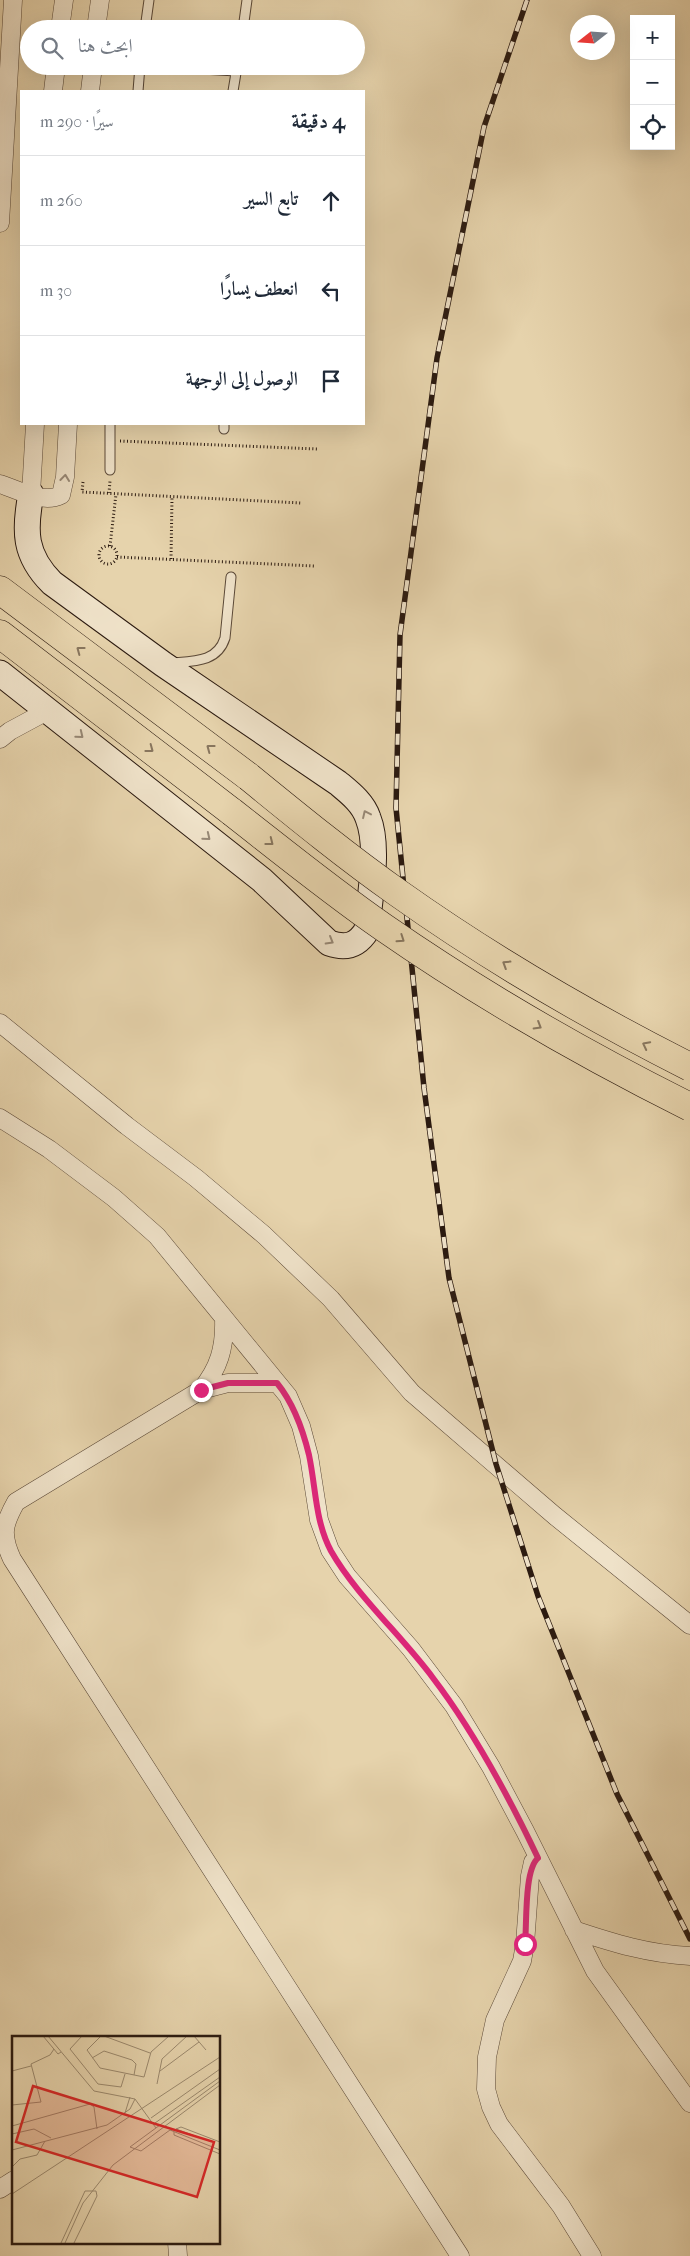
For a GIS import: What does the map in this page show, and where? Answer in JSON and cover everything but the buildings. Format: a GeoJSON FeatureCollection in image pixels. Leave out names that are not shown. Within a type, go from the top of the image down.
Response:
{"type":"FeatureCollection","features":[{"type":"Feature","properties":{"kind":"highway"},"geometry":{"type":"LineString","coordinates":[[0,590],[249,778],[360,865],[476,946],[556,995],[690,1067]]}},
{"type":"Feature","properties":{"kind":"highway"},"geometry":{"type":"LineString","coordinates":[[0,634],[314,877],[383,927],[543,1029],[690,1107]]}},
{"type":"Feature","properties":{"kind":"street"},"geometry":{"type":"LineString","coordinates":[[0,223],[13,0]]}},
{"type":"Feature","properties":{"kind":"street"},"geometry":{"type":"LineString","coordinates":[[61,20],[64,0]]}},
{"type":"Feature","properties":{"kind":"street"},"geometry":{"type":"LineString","coordinates":[[97,20],[100,0]]}},
{"type":"Feature","properties":{"kind":"street"},"geometry":{"type":"LineString","coordinates":[[53,90],[55,75]]}},
{"type":"Feature","properties":{"kind":"street"},"geometry":{"type":"LineString","coordinates":[[90,90],[92,75]]}},
{"type":"Feature","properties":{"kind":"street"},"geometry":{"type":"LineString","coordinates":[[0,673],[262,880],[329,943],[341,947],[351,946],[361,940],[367,930],[374,846],[368,818],[362,806],[338,783],[162,664],[45,576],[33,558],[26,535],[26,523],[31,494],[35,425]]}},
{"type":"Feature","properties":{"kind":"street"},"geometry":{"type":"LineString","coordinates":[[0,484],[31,494],[53,498],[61,495],[65,477],[68,425]]}},
{"type":"Feature","properties":{"kind":"street"},"geometry":{"type":"LineString","coordinates":[[0,739],[10,731],[49,710]]}},
{"type":"Feature","properties":{"kind":"street"},"geometry":{"type":"LineString","coordinates":[[0,1023],[264,1235],[330,1299],[412,1393],[555,1516],[690,1625]]}},
{"type":"Feature","properties":{"kind":"street"},"geometry":{"type":"LineString","coordinates":[[0,1118],[49,1149],[114,1198],[157,1236],[288,1396],[301,1426],[309,1456],[319,1520],[330,1550],[347,1576],[411,1649],[454,1706],[491,1767],[586,1956],[604,1985],[690,2103]]}},
{"type":"Feature","properties":{"kind":"street"},"geometry":{"type":"LineString","coordinates":[[201,1390],[213,1375],[221,1358],[225,1338],[224,1319]]}},
{"type":"Feature","properties":{"kind":"street"},"geometry":{"type":"LineString","coordinates":[[277,1383],[228,1383],[201,1390],[16,1502],[6,1523],[5,1543],[17,1568],[460,2256]]}},
{"type":"Feature","properties":{"kind":"street"},"geometry":{"type":"LineString","coordinates":[[538,1858],[533,1862],[530,1876],[522,1961],[495,2020],[487,2057],[486,2090],[491,2107],[500,2124],[561,2206],[592,2256]]}},
{"type":"Feature","properties":{"kind":"street"},"geometry":{"type":"LineString","coordinates":[[574,1930],[636,1950],[663,1955],[690,1956]]}},
{"type":"Feature","properties":{"kind":"street"},"geometry":{"type":"LineString","coordinates":[[0,2190],[12,2181]]}},
{"type":"Feature","properties":{"kind":"lane"},"geometry":{"type":"LineString","coordinates":[[146,20],[149,0]]}},
{"type":"Feature","properties":{"kind":"lane"},"geometry":{"type":"LineString","coordinates":[[244,20],[247,0]]}},
{"type":"Feature","properties":{"kind":"lane"},"geometry":{"type":"LineString","coordinates":[[138,90],[139,75]]}},
{"type":"Feature","properties":{"kind":"lane"},"geometry":{"type":"LineString","coordinates":[[233,90],[236,75]]}},
{"type":"Feature","properties":{"kind":"lane"},"geometry":{"type":"LineString","coordinates":[[110,425],[110,470]]}},
{"type":"Feature","properties":{"kind":"lane"},"geometry":{"type":"LineString","coordinates":[[162,664],[208,659],[222,647],[225,638],[230,577]]}},
{"type":"Feature","properties":{"kind":"path"},"geometry":{"type":"LineString","coordinates":[[110,441],[317,449]]}},
{"type":"Feature","properties":{"kind":"path"},"geometry":{"type":"LineString","coordinates":[[83,473],[82,492],[301,503]]}},
{"type":"Feature","properties":{"kind":"path"},"geometry":{"type":"LineString","coordinates":[[110,546],[116,494]]}},
{"type":"Feature","properties":{"kind":"path"},"geometry":{"type":"LineString","coordinates":[[171,559],[172,498]]}},
{"type":"Feature","properties":{"kind":"path"},"geometry":{"type":"LineString","coordinates":[[117,558],[116,550],[110,546],[103,547],[99,557],[108,564],[117,558],[314,566]]}},
{"type":"Feature","properties":{"kind":"railway"},"geometry":{"type":"LineString","coordinates":[[527,0],[484,127],[437,358],[400,635],[396,808],[424,1088],[449,1278],[496,1464],[538,1596],[617,1794],[690,1939]]}},
{"type":"Feature","properties":{"kind":"route"},"geometry":{"type":"LineString","coordinates":[[201,1390],[228,1383],[277,1383],[288,1396],[301,1426],[309,1456],[319,1520],[330,1550],[347,1576],[411,1649],[454,1706],[491,1767],[538,1858],[533,1862],[531,1869],[525,1944]]}}]}
